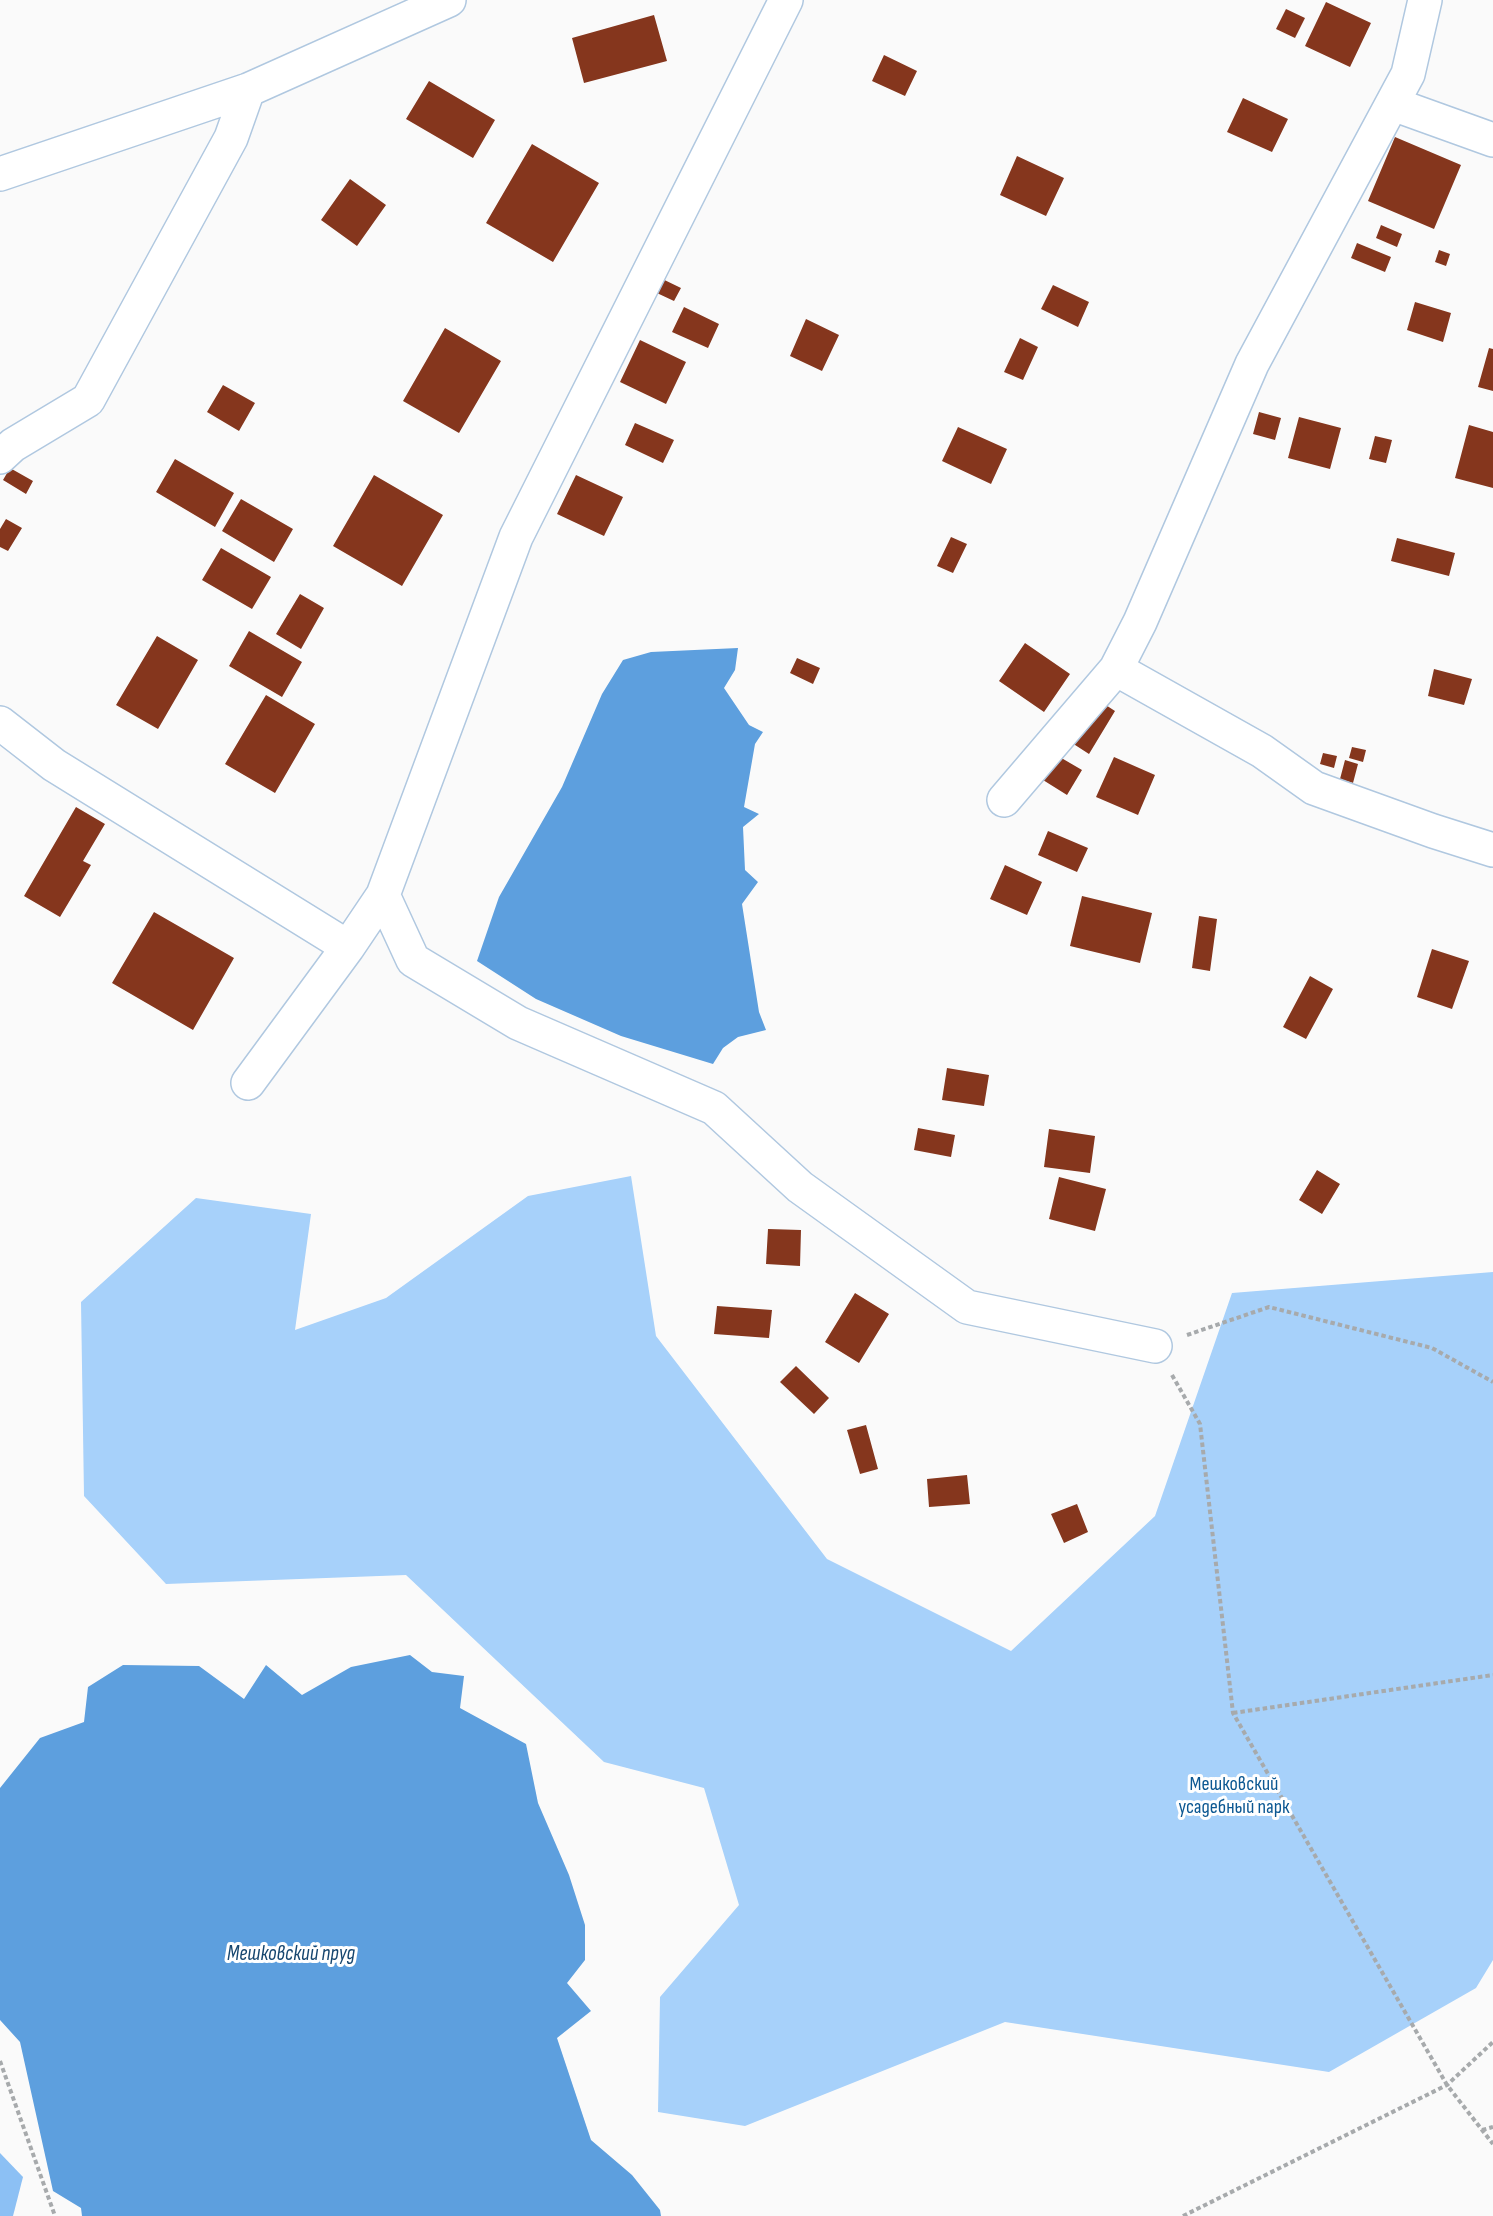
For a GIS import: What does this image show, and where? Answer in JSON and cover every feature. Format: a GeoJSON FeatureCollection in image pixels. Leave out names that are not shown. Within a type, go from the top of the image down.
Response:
{"type":"FeatureCollection","features":[{"type":"Feature","properties":{"kind":"street"},"geometry":{"type":"LineString","coordinates":[[0,174],[248,90],[448,0]]}},
{"type":"Feature","properties":{"kind":"street"},"geometry":{"type":"LineString","coordinates":[[248,1083],[348,947],[383,895],[516,537],[786,0]]}},
{"type":"Feature","properties":{"kind":"street"},"geometry":{"type":"LineString","coordinates":[[1004,800],[1116,669],[1140,622],[1252,364],[1408,74],[1425,0]]}},
{"type":"Feature","properties":{"kind":"street"},"geometry":{"type":"LineString","coordinates":[[0,457],[14,445],[88,400],[231,138],[248,90]]}},
{"type":"Feature","properties":{"kind":"street"},"geometry":{"type":"LineString","coordinates":[[1393,104],[1493,140]]}},
{"type":"Feature","properties":{"kind":"street"},"geometry":{"type":"LineString","coordinates":[[1116,669],[1262,751],[1314,788],[1493,850]]}},
{"type":"Feature","properties":{"kind":"street"},"geometry":{"type":"LineString","coordinates":[[0,723],[54,765],[348,947]]}},
{"type":"Feature","properties":{"kind":"street"},"geometry":{"type":"LineString","coordinates":[[383,895],[413,960],[518,1023],[714,1108],[800,1187],[967,1307],[1155,1346]]}},
{"type":"Feature","properties":{"kind":"path"},"geometry":{"type":"LineString","coordinates":[[1493,1382],[1432,1348],[1269,1307],[1155,1346],[1200,1424],[1233,1713],[1448,2085],[1493,2144]]}},
{"type":"Feature","properties":{"kind":"path"},"geometry":{"type":"LineString","coordinates":[[1233,1713],[1493,1675]]}},
{"type":"Feature","properties":{"kind":"path"},"geometry":{"type":"LineString","coordinates":[[1183,2216],[1448,2085],[1493,2042]]}},
{"type":"Feature","properties":{"kind":"path"},"geometry":{"type":"LineString","coordinates":[[0,2061],[55,2216]]}},
{"type":"Feature","properties":{"kind":"path"},"geometry":{"type":"LineString","coordinates":[[1482,2130],[1493,2127]]}},
{"type":"Feature","properties":{"kind":"green space","name":"Мешковский усадебный парк"},"geometry":{"type":"Polygon","coordinates":[[[631,1176],[656,1336],[827,1559],[1011,1651],[1155,1516],[1232,1293],[1493,1272],[1493,1960],[1476,1988],[1329,2072],[1005,2022],[745,2126],[658,2112],[660,1997],[739,1905],[704,1788],[604,1762],[406,1575],[166,1584],[84,1496],[81,1302],[196,1198],[311,1214],[295,1330],[386,1298],[528,1196],[631,1176]]]}},
{"type":"Feature","properties":{"kind":"shaded area"},"geometry":{"type":"Polygon","coordinates":[[[0,2153],[23,2177],[13,2216],[0,2216],[0,2153]]]}},
{"type":"Feature","properties":{"kind":"water"},"geometry":{"type":"Polygon","coordinates":[[[738,648],[735,670],[724,688],[749,725],[763,732],[755,744],[744,807],[759,814],[743,827],[745,870],[758,882],[742,904],[759,1012],[766,1030],[738,1037],[723,1048],[713,1064],[621,1036],[536,999],[477,961],[499,897],[562,787],[602,694],[623,660],[651,652],[738,648]]]}},
{"type":"Feature","properties":{"kind":"water","name":"Мешковский пруд"},"geometry":{"type":"Polygon","coordinates":[[[410,1655],[432,1672],[464,1676],[460,1708],[526,1744],[538,1803],[569,1875],[585,1925],[585,1960],[567,1983],[591,2011],[557,2038],[591,2140],[632,2175],[660,2210],[661,2216],[82,2216],[81,2208],[53,2191],[20,2042],[0,2020],[0,1788],[40,1738],[84,1722],[88,1687],[123,1665],[199,1666],[244,1699],[266,1665],[302,1695],[351,1667],[410,1655]]]}},
{"type":"Feature","properties":{"kind":"building"},"geometry":{"type":"Polygon","coordinates":[[[1326,2],[1371,23],[1350,67],[1305,46],[1326,2]]]}},
{"type":"Feature","properties":{"kind":"building"},"geometry":{"type":"Polygon","coordinates":[[[1286,9],[1305,18],[1295,38],[1276,29],[1286,9]]]}},
{"type":"Feature","properties":{"kind":"building"},"geometry":{"type":"Polygon","coordinates":[[[654,15],[667,61],[584,83],[572,38],[654,15]]]}},
{"type":"Feature","properties":{"kind":"building"},"geometry":{"type":"Polygon","coordinates":[[[884,55],[917,71],[905,96],[872,81],[884,55]]]}},
{"type":"Feature","properties":{"kind":"building"},"geometry":{"type":"Polygon","coordinates":[[[429,81],[495,120],[473,158],[406,119],[429,81]]]}},
{"type":"Feature","properties":{"kind":"building"},"geometry":{"type":"Polygon","coordinates":[[[1243,98],[1288,119],[1272,152],[1227,132],[1243,98]]]}},
{"type":"Feature","properties":{"kind":"building"},"geometry":{"type":"Polygon","coordinates":[[[1395,137],[1461,165],[1434,229],[1368,201],[1395,137]]]}},
{"type":"Feature","properties":{"kind":"building"},"geometry":{"type":"Polygon","coordinates":[[[532,144],[599,183],[553,262],[486,223],[532,144]]]}},
{"type":"Feature","properties":{"kind":"building"},"geometry":{"type":"Polygon","coordinates":[[[1017,156],[1064,178],[1046,216],[1000,195],[1017,156]]]}},
{"type":"Feature","properties":{"kind":"building"},"geometry":{"type":"Polygon","coordinates":[[[350,179],[386,205],[357,246],[321,220],[350,179]]]}},
{"type":"Feature","properties":{"kind":"building"},"geometry":{"type":"Polygon","coordinates":[[[1381,225],[1402,234],[1397,247],[1376,238],[1381,225]]]}},
{"type":"Feature","properties":{"kind":"building"},"geometry":{"type":"Polygon","coordinates":[[[1357,243],[1391,257],[1385,272],[1351,258],[1357,243]]]}},
{"type":"Feature","properties":{"kind":"building"},"geometry":{"type":"Polygon","coordinates":[[[1439,250],[1450,254],[1446,266],[1435,262],[1439,250]]]}},
{"type":"Feature","properties":{"kind":"building"},"geometry":{"type":"Polygon","coordinates":[[[650,273],[681,288],[674,301],[644,287],[650,273]]]}},
{"type":"Feature","properties":{"kind":"building"},"geometry":{"type":"Polygon","coordinates":[[[1053,285],[1089,302],[1078,327],[1041,309],[1053,285]]]}},
{"type":"Feature","properties":{"kind":"building"},"geometry":{"type":"Polygon","coordinates":[[[1415,302],[1451,313],[1443,342],[1407,330],[1415,302]]]}},
{"type":"Feature","properties":{"kind":"building"},"geometry":{"type":"Polygon","coordinates":[[[684,307],[719,324],[708,348],[672,332],[684,307]]]}},
{"type":"Feature","properties":{"kind":"building"},"geometry":{"type":"Polygon","coordinates":[[[806,319],[839,335],[822,371],[790,356],[806,319]]]}},
{"type":"Feature","properties":{"kind":"building"},"geometry":{"type":"Polygon","coordinates":[[[445,328],[501,361],[459,433],[403,401],[445,328]]]}},
{"type":"Feature","properties":{"kind":"building"},"geometry":{"type":"Polygon","coordinates":[[[1020,338],[1038,347],[1023,380],[1004,372],[1020,338]]]}},
{"type":"Feature","properties":{"kind":"building"},"geometry":{"type":"Polygon","coordinates":[[[640,340],[686,362],[666,404],[620,382],[640,340]]]}},
{"type":"Feature","properties":{"kind":"building"},"geometry":{"type":"Polygon","coordinates":[[[1489,348],[1493,349],[1493,391],[1478,387],[1489,348]]]}},
{"type":"Feature","properties":{"kind":"building"},"geometry":{"type":"Polygon","coordinates":[[[223,385],[255,403],[239,431],[207,412],[223,385]]]}},
{"type":"Feature","properties":{"kind":"building"},"geometry":{"type":"Polygon","coordinates":[[[1259,412],[1281,418],[1275,440],[1253,434],[1259,412]]]}},
{"type":"Feature","properties":{"kind":"building"},"geometry":{"type":"Polygon","coordinates":[[[1299,417],[1341,428],[1330,469],[1288,458],[1299,417]]]}},
{"type":"Feature","properties":{"kind":"building"},"geometry":{"type":"Polygon","coordinates":[[[635,423],[674,440],[663,463],[625,445],[635,423]]]}},
{"type":"Feature","properties":{"kind":"building"},"geometry":{"type":"Polygon","coordinates":[[[1469,425],[1493,432],[1493,488],[1455,478],[1469,425]]]}},
{"type":"Feature","properties":{"kind":"building"},"geometry":{"type":"Polygon","coordinates":[[[958,427],[1007,449],[991,484],[942,461],[958,427]]]}},
{"type":"Feature","properties":{"kind":"building"},"geometry":{"type":"Polygon","coordinates":[[[1375,436],[1392,440],[1386,463],[1369,459],[1375,436]]]}},
{"type":"Feature","properties":{"kind":"building"},"geometry":{"type":"Polygon","coordinates":[[[175,459],[234,493],[215,527],[156,492],[175,459]]]}},
{"type":"Feature","properties":{"kind":"building"},"geometry":{"type":"Polygon","coordinates":[[[10,468],[33,481],[26,494],[3,480],[10,468]]]}},
{"type":"Feature","properties":{"kind":"building"},"geometry":{"type":"Polygon","coordinates":[[[374,475],[443,515],[402,586],[333,546],[374,475]]]}},
{"type":"Feature","properties":{"kind":"building"},"geometry":{"type":"Polygon","coordinates":[[[576,475],[623,497],[604,536],[557,514],[576,475]]]}},
{"type":"Feature","properties":{"kind":"building"},"geometry":{"type":"Polygon","coordinates":[[[241,499],[293,529],[274,562],[222,531],[241,499]]]}},
{"type":"Feature","properties":{"kind":"building"},"geometry":{"type":"Polygon","coordinates":[[[6,519],[22,528],[8,551],[0,547],[0,529],[6,519]]]}},
{"type":"Feature","properties":{"kind":"building"},"geometry":{"type":"Polygon","coordinates":[[[951,537],[967,544],[953,573],[937,566],[951,537]]]}},
{"type":"Feature","properties":{"kind":"building"},"geometry":{"type":"Polygon","coordinates":[[[1397,538],[1455,553],[1449,576],[1391,561],[1397,538]]]}},
{"type":"Feature","properties":{"kind":"building"},"geometry":{"type":"Polygon","coordinates":[[[221,548],[271,577],[252,609],[202,580],[221,548]]]}},
{"type":"Feature","properties":{"kind":"building"},"geometry":{"type":"Polygon","coordinates":[[[300,594],[324,608],[301,649],[276,634],[300,594]]]}},
{"type":"Feature","properties":{"kind":"building"},"geometry":{"type":"Polygon","coordinates":[[[249,631],[302,662],[282,697],[229,666],[249,631]]]}},
{"type":"Feature","properties":{"kind":"building"},"geometry":{"type":"Polygon","coordinates":[[[157,636],[198,660],[158,729],[116,705],[157,636]]]}},
{"type":"Feature","properties":{"kind":"building"},"geometry":{"type":"Polygon","coordinates":[[[1025,643],[1070,674],[1044,712],[999,681],[1025,643]]]}},
{"type":"Feature","properties":{"kind":"building"},"geometry":{"type":"Polygon","coordinates":[[[797,658],[820,668],[813,684],[790,673],[797,658]]]}},
{"type":"Feature","properties":{"kind":"building"},"geometry":{"type":"Polygon","coordinates":[[[1434,669],[1472,679],[1464,705],[1428,696],[1434,669]]]}},
{"type":"Feature","properties":{"kind":"building"},"geometry":{"type":"Polygon","coordinates":[[[266,695],[315,724],[275,793],[225,764],[266,695]]]}},
{"type":"Feature","properties":{"kind":"building"},"geometry":{"type":"Polygon","coordinates":[[[1098,700],[1115,711],[1089,754],[1072,743],[1098,700]]]}},
{"type":"Feature","properties":{"kind":"building"},"geometry":{"type":"Polygon","coordinates":[[[1352,747],[1366,750],[1363,762],[1349,758],[1352,747]]]}},
{"type":"Feature","properties":{"kind":"building"},"geometry":{"type":"Polygon","coordinates":[[[1323,753],[1337,756],[1334,768],[1320,764],[1323,753]]]}},
{"type":"Feature","properties":{"kind":"building"},"geometry":{"type":"Polygon","coordinates":[[[1058,756],[1082,770],[1067,795],[1043,780],[1058,756]]]}},
{"type":"Feature","properties":{"kind":"building"},"geometry":{"type":"Polygon","coordinates":[[[1114,757],[1155,775],[1138,815],[1096,797],[1114,757]]]}},
{"type":"Feature","properties":{"kind":"building"},"geometry":{"type":"Polygon","coordinates":[[[1345,760],[1358,764],[1353,783],[1340,779],[1345,760]]]}},
{"type":"Feature","properties":{"kind":"building"},"geometry":{"type":"Polygon","coordinates":[[[76,807],[105,824],[83,861],[91,865],[60,917],[24,896],[76,807]]]}},
{"type":"Feature","properties":{"kind":"building"},"geometry":{"type":"Polygon","coordinates":[[[1048,831],[1088,848],[1077,872],[1038,855],[1048,831]]]}},
{"type":"Feature","properties":{"kind":"building"},"geometry":{"type":"Polygon","coordinates":[[[1005,865],[1042,882],[1027,915],[990,899],[1005,865]]]}},
{"type":"Feature","properties":{"kind":"building"},"geometry":{"type":"Polygon","coordinates":[[[1082,896],[1152,913],[1140,963],[1070,946],[1082,896]]]}},
{"type":"Feature","properties":{"kind":"building"},"geometry":{"type":"Polygon","coordinates":[[[154,912],[234,958],[193,1030],[112,983],[154,912]]]}},
{"type":"Feature","properties":{"kind":"building"},"geometry":{"type":"Polygon","coordinates":[[[1199,916],[1217,919],[1210,971],[1192,968],[1199,916]]]}},
{"type":"Feature","properties":{"kind":"building"},"geometry":{"type":"Polygon","coordinates":[[[1432,949],[1469,961],[1452,1009],[1417,997],[1432,949]]]}},
{"type":"Feature","properties":{"kind":"building"},"geometry":{"type":"Polygon","coordinates":[[[1310,976],[1333,989],[1306,1039],[1283,1027],[1310,976]]]}},
{"type":"Feature","properties":{"kind":"building"},"geometry":{"type":"Polygon","coordinates":[[[947,1068],[989,1075],[984,1106],[942,1100],[947,1068]]]}},
{"type":"Feature","properties":{"kind":"building"},"geometry":{"type":"Polygon","coordinates":[[[918,1128],[955,1135],[951,1157],[914,1150],[918,1128]]]}},
{"type":"Feature","properties":{"kind":"building"},"geometry":{"type":"Polygon","coordinates":[[[1049,1129],[1095,1136],[1090,1173],[1044,1167],[1049,1129]]]}},
{"type":"Feature","properties":{"kind":"building"},"geometry":{"type":"Polygon","coordinates":[[[1317,1170],[1340,1184],[1322,1214],[1299,1200],[1317,1170]]]}},
{"type":"Feature","properties":{"kind":"building"},"geometry":{"type":"Polygon","coordinates":[[[1059,1177],[1106,1189],[1095,1231],[1049,1219],[1059,1177]]]}},
{"type":"Feature","properties":{"kind":"building"},"geometry":{"type":"Polygon","coordinates":[[[768,1229],[801,1230],[800,1266],[766,1264],[768,1229]]]}},
{"type":"Feature","properties":{"kind":"building"},"geometry":{"type":"Polygon","coordinates":[[[855,1293],[889,1314],[859,1363],[825,1342],[855,1293]]]}},
{"type":"Feature","properties":{"kind":"building"},"geometry":{"type":"Polygon","coordinates":[[[717,1306],[772,1310],[769,1338],[714,1334],[717,1306]]]}},
{"type":"Feature","properties":{"kind":"building"},"geometry":{"type":"Polygon","coordinates":[[[796,1366],[829,1398],[814,1414],[780,1382],[796,1366]]]}},
{"type":"Feature","properties":{"kind":"building"},"geometry":{"type":"Polygon","coordinates":[[[866,1425],[878,1469],[860,1474],[847,1430],[866,1425]]]}},
{"type":"Feature","properties":{"kind":"building"},"geometry":{"type":"Polygon","coordinates":[[[967,1475],[970,1504],[929,1507],[927,1479],[967,1475]]]}},
{"type":"Feature","properties":{"kind":"building"},"geometry":{"type":"Polygon","coordinates":[[[1077,1504],[1088,1532],[1064,1543],[1051,1514],[1077,1504]]]}}]}
